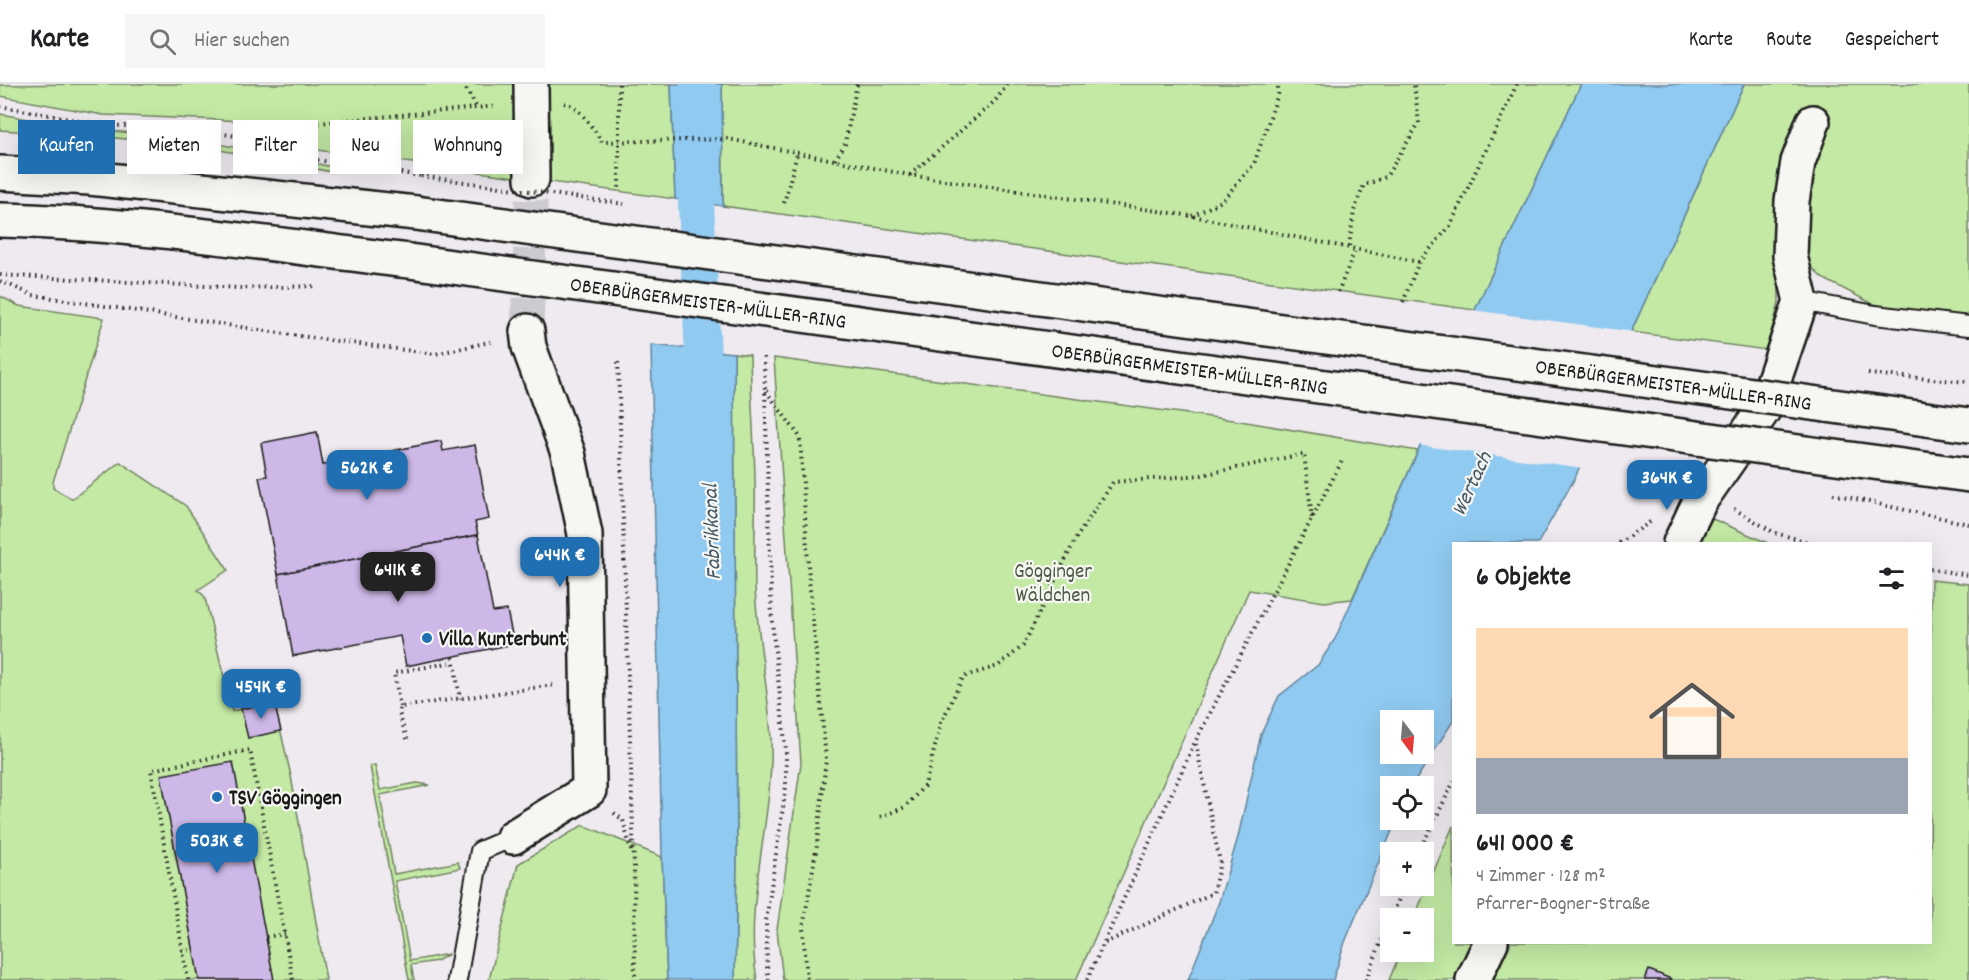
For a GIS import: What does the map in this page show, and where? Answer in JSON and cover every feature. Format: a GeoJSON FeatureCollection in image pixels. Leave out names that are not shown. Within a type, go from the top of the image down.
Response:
{"type":"FeatureCollection","features":[{"type":"Feature","properties":{"kind":"main road"},"geometry":{"type":"LineString","coordinates":[[531,93],[532,179]]}},
{"type":"Feature","properties":{"kind":"main road"},"geometry":{"type":"LineString","coordinates":[[1680,542],[1700,501],[1764,409],[1801,301],[1790,256],[1792,201],[1797,162],[1813,122]]}},
{"type":"Feature","properties":{"kind":"main road","name":"OBERBÜRGERMEISTER-MÜLLER-RING"},"geometry":{"type":"LineString","coordinates":[[0,173],[90,178],[416,213],[1969,425]]}},
{"type":"Feature","properties":{"kind":"main road","name":"OBERBÜRGERMEISTER-MÜLLER-RING"},"geometry":{"type":"LineString","coordinates":[[0,220],[68,222],[121,227],[409,261],[1969,475]]}},
{"type":"Feature","properties":{"kind":"main road"},"geometry":{"type":"LineString","coordinates":[[513,837],[590,790],[585,534],[568,453],[528,339]]}},
{"type":"Feature","properties":{"kind":"main road"},"geometry":{"type":"LineString","coordinates":[[1473,980],[1490,944]]}},
{"type":"Feature","properties":{"kind":"lane"},"geometry":{"type":"LineString","coordinates":[[1801,301],[1875,315],[1969,326]]}},
{"type":"Feature","properties":{"kind":"lane"},"geometry":{"type":"LineString","coordinates":[[457,980],[480,851],[513,837]]}},
{"type":"Feature","properties":{"kind":"path"},"geometry":{"type":"LineString","coordinates":[[463,84],[477,108]]}},
{"type":"Feature","properties":{"kind":"path"},"geometry":{"type":"LineString","coordinates":[[619,84],[619,192]]}},
{"type":"Feature","properties":{"kind":"path"},"geometry":{"type":"LineString","coordinates":[[835,160],[845,144],[857,84]]}},
{"type":"Feature","properties":{"kind":"path"},"geometry":{"type":"LineString","coordinates":[[909,175],[995,101],[1008,84]]}},
{"type":"Feature","properties":{"kind":"path"},"geometry":{"type":"LineString","coordinates":[[1192,216],[1222,201],[1254,164],[1278,94],[1278,84]]}},
{"type":"Feature","properties":{"kind":"path"},"geometry":{"type":"LineString","coordinates":[[1349,246],[1354,212],[1364,185],[1386,177],[1419,123],[1414,84]]}},
{"type":"Feature","properties":{"kind":"path"},"geometry":{"type":"LineString","coordinates":[[1403,302],[1419,262],[1450,226],[1517,84]]}},
{"type":"Feature","properties":{"kind":"path"},"geometry":{"type":"LineString","coordinates":[[318,124],[477,108],[531,93],[570,105],[590,124],[602,142],[728,139],[909,175],[1192,216],[1419,262]]}},
{"type":"Feature","properties":{"kind":"path"},"geometry":{"type":"LineString","coordinates":[[0,106],[102,125],[194,129],[233,136]]}},
{"type":"Feature","properties":{"kind":"path"},"geometry":{"type":"LineString","coordinates":[[784,203],[797,154]]}},
{"type":"Feature","properties":{"kind":"path"},"geometry":{"type":"LineString","coordinates":[[318,160],[421,176]]}},
{"type":"Feature","properties":{"kind":"path"},"geometry":{"type":"LineString","coordinates":[[1338,292],[1356,248]]}},
{"type":"Feature","properties":{"kind":"path"},"geometry":{"type":"LineString","coordinates":[[0,275],[240,288],[322,286]]}},
{"type":"Feature","properties":{"kind":"path"},"geometry":{"type":"LineString","coordinates":[[0,281],[33,295],[292,335],[435,354],[495,340],[528,339]]}},
{"type":"Feature","properties":{"kind":"path"},"geometry":{"type":"LineString","coordinates":[[764,357],[772,622],[786,752],[786,787],[766,921],[769,980]]}},
{"type":"Feature","properties":{"kind":"path"},"geometry":{"type":"LineString","coordinates":[[618,362],[634,863],[635,980]]}},
{"type":"Feature","properties":{"kind":"path"},"geometry":{"type":"LineString","coordinates":[[1864,374],[1969,382]]}},
{"type":"Feature","properties":{"kind":"path"},"geometry":{"type":"LineString","coordinates":[[765,390],[800,437],[809,579],[826,759],[817,845],[803,928],[807,980]]}},
{"type":"Feature","properties":{"kind":"path"},"geometry":{"type":"LineString","coordinates":[[880,817],[905,807],[925,785],[941,723],[963,677],[998,666],[1023,646],[1075,540],[1113,482],[1202,475],[1304,454],[1312,518]]}},
{"type":"Feature","properties":{"kind":"path"},"geometry":{"type":"LineString","coordinates":[[1087,980],[1195,742],[1343,459]]}},
{"type":"Feature","properties":{"kind":"path"},"geometry":{"type":"LineString","coordinates":[[1824,492],[1969,524]]}},
{"type":"Feature","properties":{"kind":"path"},"geometry":{"type":"LineString","coordinates":[[1700,501],[1731,508],[1775,533],[1808,542]]}},
{"type":"Feature","properties":{"kind":"path"},"geometry":{"type":"LineString","coordinates":[[1932,569],[1969,575]]}},
{"type":"Feature","properties":{"kind":"path"},"geometry":{"type":"LineString","coordinates":[[407,739],[399,713],[394,673],[453,660],[460,699]]}},
{"type":"Feature","properties":{"kind":"path"},"geometry":{"type":"LineString","coordinates":[[400,707],[588,681]]}},
{"type":"Feature","properties":{"kind":"path"},"geometry":{"type":"LineString","coordinates":[[1104,944],[1213,893],[1221,861],[1208,811],[1195,742]]}},
{"type":"Feature","properties":{"kind":"path"},"geometry":{"type":"LineString","coordinates":[[188,980],[150,770],[250,750],[293,980]]}},
{"type":"Feature","properties":{"kind":"path"},"geometry":{"type":"LineString","coordinates":[[1424,842],[1452,785]]}},
{"type":"Feature","properties":{"kind":"path"},"geometry":{"type":"LineString","coordinates":[[590,790],[623,820],[634,863]]}},
{"type":"Feature","properties":{"kind":"path"},"geometry":{"type":"LineString","coordinates":[[266,937],[285,934]]}},
{"type":"Feature","properties":{"kind":"path"},"geometry":{"type":"LineString","coordinates":[[1366,980],[1380,946]]}},
{"type":"Feature","properties":{"kind":"path"},"geometry":{"type":"LineString","coordinates":[[182,951],[193,950]]}},
{"type":"Feature","properties":{"kind":"green space"},"geometry":{"type":"Polygon","coordinates":[[[671,84],[675,199],[492,174],[523,174],[523,120],[413,120],[413,163],[401,161],[401,120],[330,120],[330,152],[318,150],[318,120],[233,120],[103,115],[0,96],[0,85],[671,84]]]}},
{"type":"Feature","properties":{"kind":"green space"},"geometry":{"type":"Polygon","coordinates":[[[722,84],[1581,84],[1475,310],[723,206],[722,84]]]}},
{"type":"Feature","properties":{"kind":"green space"},"geometry":{"type":"Polygon","coordinates":[[[1744,84],[1969,84],[1969,326],[1926,321],[1871,303],[1822,278],[1794,248],[1778,222],[1779,302],[1767,350],[1631,332],[1744,84]]]}},
{"type":"Feature","properties":{"kind":"green space"},"geometry":{"type":"Polygon","coordinates":[[[0,114],[35,120],[18,120],[18,131],[0,130],[0,114]]]}},
{"type":"Feature","properties":{"kind":"green space"},"geometry":{"type":"Polygon","coordinates":[[[115,131],[127,132],[127,139],[115,138],[115,131]]]}},
{"type":"Feature","properties":{"kind":"green space"},"geometry":{"type":"Polygon","coordinates":[[[221,144],[233,147],[233,153],[221,150],[221,144]]]}},
{"type":"Feature","properties":{"kind":"green space"},"geometry":{"type":"Polygon","coordinates":[[[318,164],[330,166],[330,172],[318,169],[318,164]]]}},
{"type":"Feature","properties":{"kind":"green space"},"geometry":{"type":"Polygon","coordinates":[[[0,296],[19,306],[104,318],[53,488],[72,499],[120,462],[186,506],[228,570],[198,590],[206,602],[232,711],[274,702],[291,776],[326,980],[0,980],[0,296]]]}},
{"type":"Feature","properties":{"kind":"green space"},"geometry":{"type":"Polygon","coordinates":[[[734,353],[750,355],[755,478],[755,587],[771,740],[771,770],[754,920],[757,980],[735,980],[737,854],[734,353]]]}},
{"type":"Feature","properties":{"kind":"green space","name":"Gögginger Wäldchen"},"geometry":{"type":"Polygon","coordinates":[[[774,358],[1240,421],[1418,451],[1352,599],[1324,602],[1249,590],[1076,980],[783,980],[777,930],[801,763],[774,358]]]}},
{"type":"Feature","properties":{"kind":"green space"},"geometry":{"type":"Polygon","coordinates":[[[1708,517],[1766,542],[1696,542],[1708,517]]]}},
{"type":"Feature","properties":{"kind":"green space"},"geometry":{"type":"Polygon","coordinates":[[[1932,580],[1969,584],[1969,980],[1493,980],[1510,944],[1932,944],[1932,580]]]}},
{"type":"Feature","properties":{"kind":"green space"},"geometry":{"type":"Polygon","coordinates":[[[375,765],[380,790],[417,783],[430,785],[380,795],[394,874],[458,862],[460,868],[395,881],[410,961],[449,954],[437,961],[411,965],[414,980],[409,980],[370,766],[375,765]]]}},
{"type":"Feature","properties":{"kind":"green space"},"geometry":{"type":"Polygon","coordinates":[[[583,825],[662,857],[667,980],[489,980],[518,864],[583,825]]]}},
{"type":"Feature","properties":{"kind":"green space"},"geometry":{"type":"Polygon","coordinates":[[[1452,828],[1452,944],[1478,944],[1461,980],[1389,980],[1396,962],[1434,962],[1434,908],[1418,908],[1423,896],[1434,896],[1434,871],[1452,828]]]}},
{"type":"Feature","properties":{"kind":"water"},"geometry":{"type":"Polygon","coordinates":[[[671,84],[722,84],[723,206],[675,199],[671,84]]]}},
{"type":"Feature","properties":{"kind":"water","name":"Wertach"},"geometry":{"type":"Polygon","coordinates":[[[1581,84],[1744,84],[1631,332],[1576,476],[1539,542],[1452,542],[1452,723],[1434,751],[1434,710],[1380,710],[1380,764],[1426,764],[1418,776],[1380,776],[1380,830],[1392,830],[1387,842],[1380,842],[1380,859],[1345,942],[1333,980],[1188,980],[1219,902],[1238,837],[1261,734],[1279,696],[1318,665],[1335,639],[1418,451],[1475,310],[1581,84]]]}},
{"type":"Feature","properties":{"kind":"water"},"geometry":{"type":"Polygon","coordinates":[[[651,345],[734,353],[737,854],[735,980],[667,980],[662,857],[651,345]]]}},
{"type":"Feature","properties":{"kind":"pier"},"geometry":{"type":"Polygon","coordinates":[[[1472,310],[1634,332],[1583,468],[1417,445],[1472,310]]]}},
{"type":"Feature","properties":{"kind":"building"},"geometry":{"type":"Polygon","coordinates":[[[317,432],[323,465],[441,441],[443,451],[475,445],[489,519],[475,522],[478,535],[278,574],[259,477],[267,476],[261,443],[317,432]]]}},
{"type":"Feature","properties":{"kind":"building"},"geometry":{"type":"Polygon","coordinates":[[[478,535],[493,612],[507,610],[514,644],[406,666],[400,636],[293,656],[278,574],[478,535]]]}},
{"type":"Feature","properties":{"kind":"building"},"geometry":{"type":"Polygon","coordinates":[[[274,702],[281,731],[248,738],[241,709],[274,702]]]}},
{"type":"Feature","properties":{"kind":"building"},"geometry":{"type":"Polygon","coordinates":[[[233,762],[274,980],[199,980],[161,775],[233,762]]]}},
{"type":"Feature","properties":{"kind":"building"},"geometry":{"type":"Polygon","coordinates":[[[1649,970],[1671,979],[1671,980],[1645,980],[1649,970]]]}},
{"type":"Feature","properties":{"kind":"waterway","name":"Fabrikkanal"},"geometry":{"type":"LineString","coordinates":[[698,84],[696,202],[705,401]]}},
{"type":"Feature","properties":{"kind":"tunnel"},"geometry":{"type":"LineString","coordinates":[[527,331],[532,179]]}},
{"type":"Feature","properties":{"kind":"place","name":"Villa Kunterbunt"},"geometry":{"type":"Point","coordinates":[427,638]}},
{"type":"Feature","properties":{"kind":"place","name":"TSV Göggingen"},"geometry":{"type":"Point","coordinates":[217,797]}}]}
